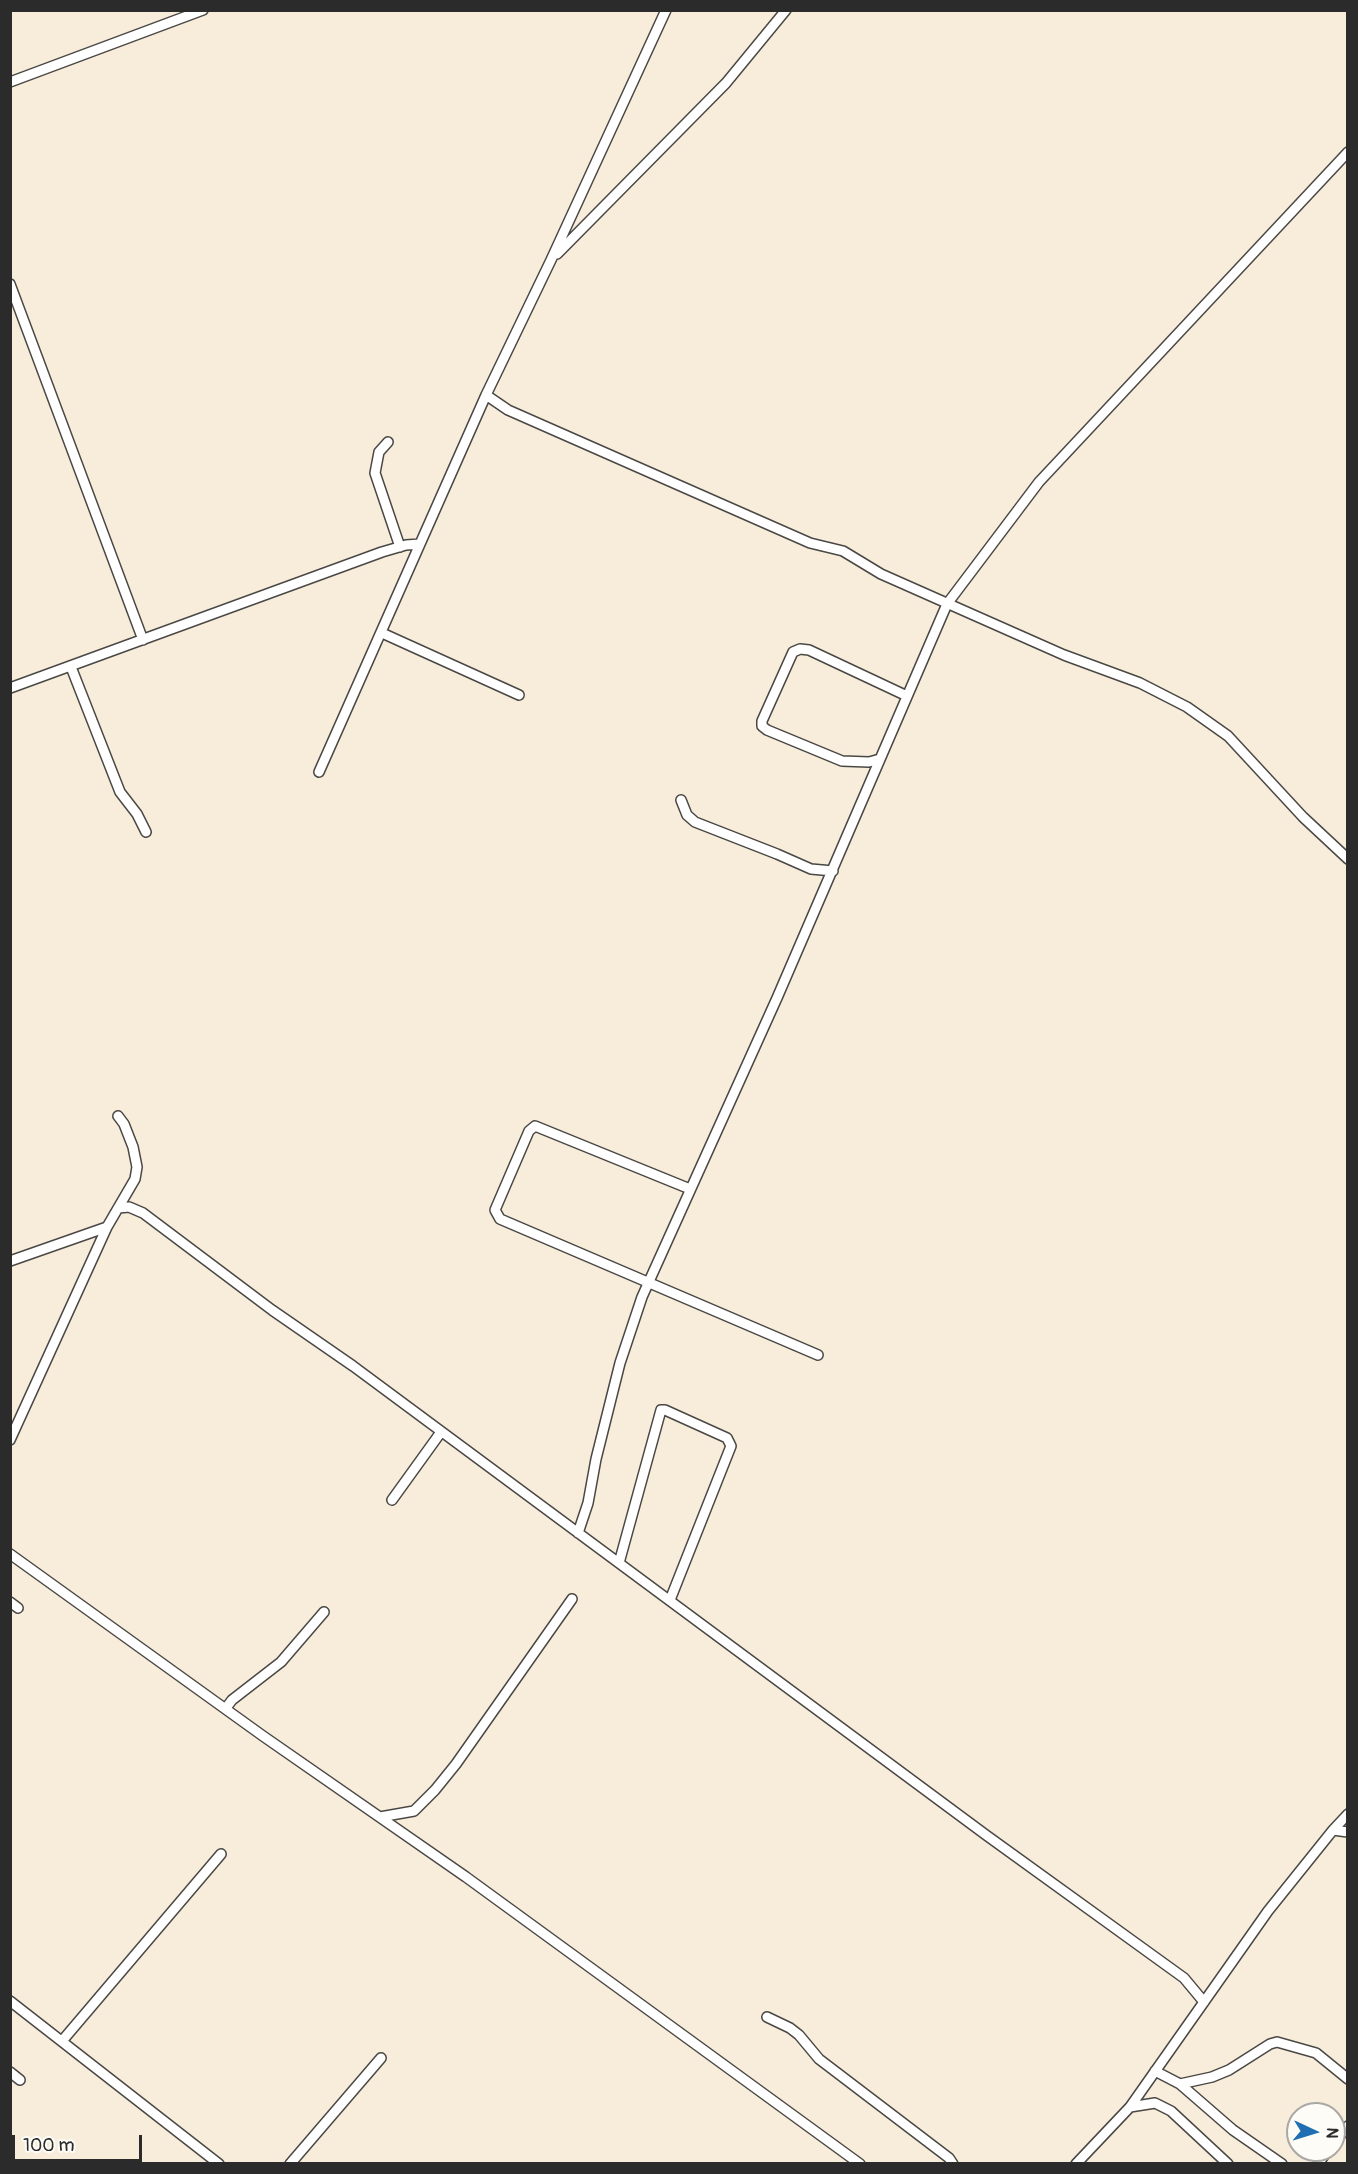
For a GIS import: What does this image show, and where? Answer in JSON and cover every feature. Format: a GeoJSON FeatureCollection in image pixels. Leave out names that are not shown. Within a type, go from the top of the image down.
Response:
{"type":"FeatureCollection","features":[{"type":"Feature","properties":{"kind":"street"},"geometry":{"type":"LineString","coordinates":[[10,82],[202,10]]}},
{"type":"Feature","properties":{"kind":"street"},"geometry":{"type":"LineString","coordinates":[[319,772],[486,394],[551,260],[666,10]]}},
{"type":"Feature","properties":{"kind":"street"},"geometry":{"type":"LineString","coordinates":[[551,260],[726,84],[786,10]]}},
{"type":"Feature","properties":{"kind":"street"},"geometry":{"type":"LineString","coordinates":[[579,1533],[629,1330],[947,604],[1038,482],[1347,152]]}},
{"type":"Feature","properties":{"kind":"street"},"geometry":{"type":"LineString","coordinates":[[10,284],[143,640]]}},
{"type":"Feature","properties":{"kind":"street"},"geometry":{"type":"LineString","coordinates":[[486,394],[508,410],[810,543],[843,551],[881,574],[947,604],[1064,655],[1140,683],[1187,707],[1228,736],[1303,817],[1347,859]]}},
{"type":"Feature","properties":{"kind":"street"},"geometry":{"type":"LineString","coordinates":[[388,442],[379,452],[375,473],[400,547]]}},
{"type":"Feature","properties":{"kind":"street"},"geometry":{"type":"LineString","coordinates":[[10,688],[400,547],[420,544]]}},
{"type":"Feature","properties":{"kind":"street"},"geometry":{"type":"LineString","coordinates":[[382,633],[519,695]]}},
{"type":"Feature","properties":{"kind":"street"},"geometry":{"type":"LineString","coordinates":[[880,759],[869,762],[842,761],[767,730],[762,726],[762,721],[793,652],[800,649],[809,650],[907,696]]}},
{"type":"Feature","properties":{"kind":"street"},"geometry":{"type":"LineString","coordinates":[[71,667],[120,792],[137,814],[146,832]]}},
{"type":"Feature","properties":{"kind":"street"},"geometry":{"type":"LineString","coordinates":[[681,800],[687,815],[695,822],[811,869],[832,871]]}},
{"type":"Feature","properties":{"kind":"street"},"geometry":{"type":"LineString","coordinates":[[10,1440],[107,1227],[133,1184],[137,1167],[128,1133],[118,1116]]}},
{"type":"Feature","properties":{"kind":"street"},"geometry":{"type":"LineString","coordinates":[[690,1189],[535,1126],[529,1131],[495,1210],[500,1219],[818,1355]]}},
{"type":"Feature","properties":{"kind":"street"},"geometry":{"type":"LineString","coordinates":[[118,1208],[136,1209],[143,1213],[986,1835],[1184,1978],[1204,2002]]}},
{"type":"Feature","properties":{"kind":"street"},"geometry":{"type":"LineString","coordinates":[[10,1260],[107,1227]]}},
{"type":"Feature","properties":{"kind":"street"},"geometry":{"type":"LineString","coordinates":[[618,1563],[660,1410],[665,1410],[727,1438],[731,1446],[670,1600]]}},
{"type":"Feature","properties":{"kind":"street"},"geometry":{"type":"LineString","coordinates":[[392,1500],[441,1432]]}},
{"type":"Feature","properties":{"kind":"street"},"geometry":{"type":"LineString","coordinates":[[10,1554],[466,1877],[860,2163]]}},
{"type":"Feature","properties":{"kind":"street"},"geometry":{"type":"LineString","coordinates":[[380,1817],[414,1811],[435,1790],[456,1764],[572,1599]]}},
{"type":"Feature","properties":{"kind":"street"},"geometry":{"type":"LineString","coordinates":[[226,1708],[232,1700],[280,1662],[324,1612]]}},
{"type":"Feature","properties":{"kind":"street"},"geometry":{"type":"LineString","coordinates":[[1076,2163],[1130,2107],[1268,1911],[1347,1814]]}},
{"type":"Feature","properties":{"kind":"street"},"geometry":{"type":"LineString","coordinates":[[1333,1830],[1347,1832]]}},
{"type":"Feature","properties":{"kind":"street"},"geometry":{"type":"LineString","coordinates":[[62,2041],[221,1854]]}},
{"type":"Feature","properties":{"kind":"street"},"geometry":{"type":"LineString","coordinates":[[10,2001],[219,2163]]}},
{"type":"Feature","properties":{"kind":"street"},"geometry":{"type":"LineString","coordinates":[[767,2017],[799,2035],[819,2059],[953,2163]]}},
{"type":"Feature","properties":{"kind":"street"},"geometry":{"type":"LineString","coordinates":[[1180,2084],[1212,2077],[1229,2070],[1277,2042],[1316,2053],[1347,2079]]}},
{"type":"Feature","properties":{"kind":"street"},"geometry":{"type":"LineString","coordinates":[[290,2163],[381,2058]]}},
{"type":"Feature","properties":{"kind":"street"},"geometry":{"type":"LineString","coordinates":[[1155,2071],[1180,2084],[1233,2130],[1282,2163]]}},
{"type":"Feature","properties":{"kind":"street"},"geometry":{"type":"LineString","coordinates":[[10,2072],[21,2080]]}},
{"type":"Feature","properties":{"kind":"street"},"geometry":{"type":"LineString","coordinates":[[1130,2107],[1155,2103],[1171,2111],[1228,2163]]}}]}
